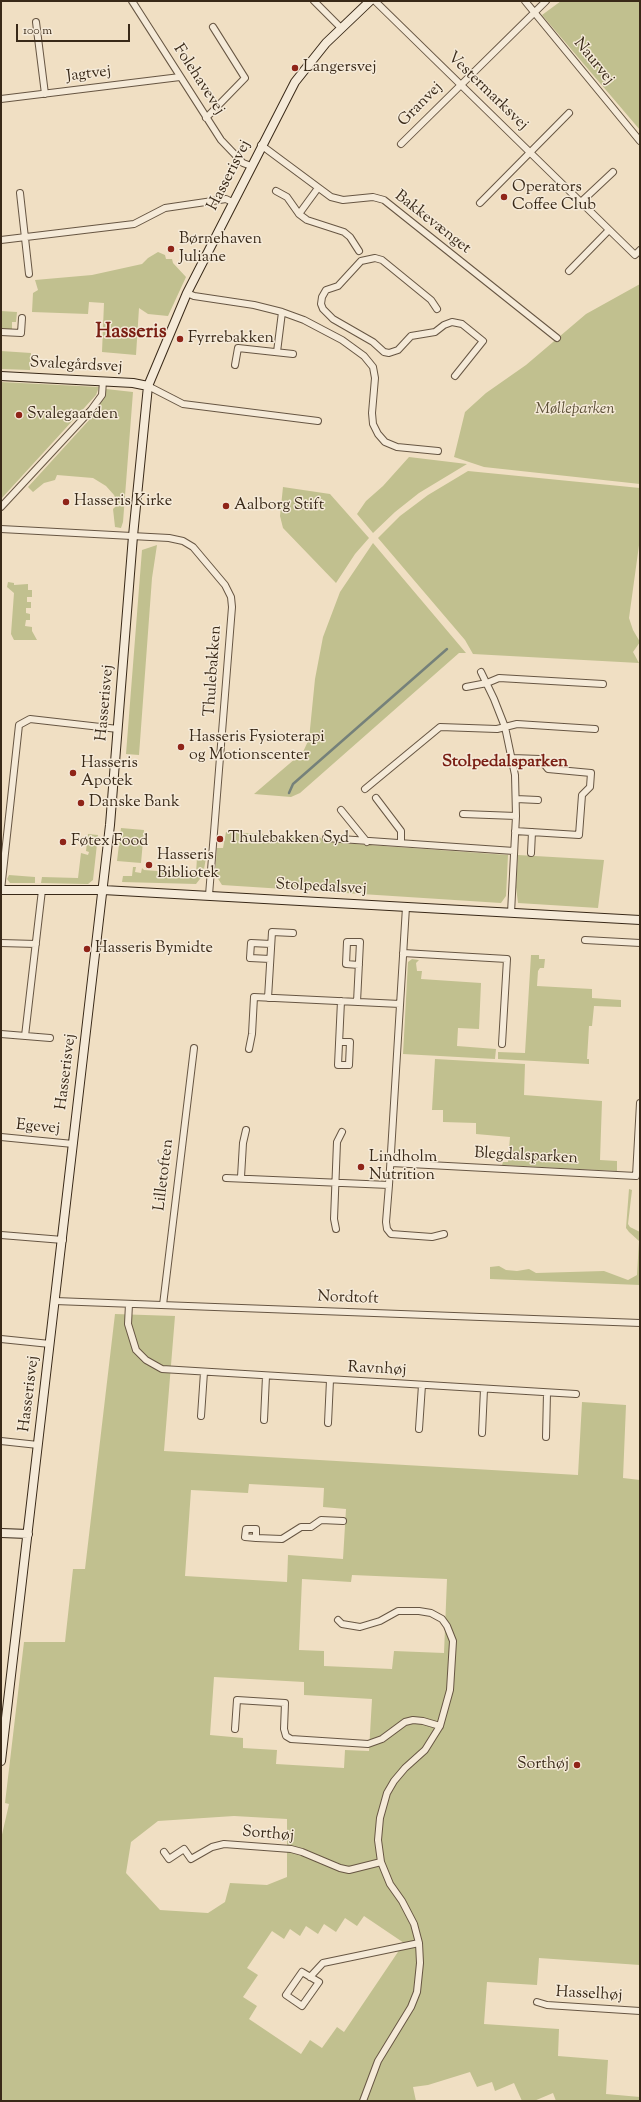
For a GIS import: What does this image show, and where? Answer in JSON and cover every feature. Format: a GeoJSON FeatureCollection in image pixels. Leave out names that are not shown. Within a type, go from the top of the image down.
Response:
{"type":"FeatureCollection","features":[{"type":"Feature","properties":{"kind":"street","name":"Folehavevej"},"geometry":{"type":"LineString","coordinates":[[132,1],[221,140],[244,163],[250,166]]}},
{"type":"Feature","properties":{"kind":"street"},"geometry":{"type":"LineString","coordinates":[[314,1],[341,28]]}},
{"type":"Feature","properties":{"kind":"street","name":"Hasserisvej"},"geometry":{"type":"LineString","coordinates":[[1,1761],[2,1739],[63,1240],[103,890],[118,729],[133,536],[148,386],[187,293],[250,166],[294,82],[311,59],[370,1]]}},
{"type":"Feature","properties":{"kind":"street","name":"Vestermarksvej"},"geometry":{"type":"LineString","coordinates":[[375,1],[635,255],[640,250]]}},
{"type":"Feature","properties":{"kind":"street","name":"Naurvej"},"geometry":{"type":"LineString","coordinates":[[525,1],[640,141]]}},
{"type":"Feature","properties":{"kind":"street","name":"Granvej"},"geometry":{"type":"LineString","coordinates":[[401,144],[534,11],[546,1]]}},
{"type":"Feature","properties":{"kind":"street"},"geometry":{"type":"LineString","coordinates":[[36,22],[45,94]]}},
{"type":"Feature","properties":{"kind":"street"},"geometry":{"type":"LineString","coordinates":[[206,118],[245,78],[213,27]]}},
{"type":"Feature","properties":{"kind":"street","name":"Jagtvej"},"geometry":{"type":"LineString","coordinates":[[1,99],[180,77]]}},
{"type":"Feature","properties":{"kind":"street"},"geometry":{"type":"LineString","coordinates":[[480,203],[569,113]]}},
{"type":"Feature","properties":{"kind":"street","name":"Bakkevænget"},"geometry":{"type":"LineString","coordinates":[[261,145],[331,197],[343,200],[373,197],[384,200],[557,338]]}},
{"type":"Feature","properties":{"kind":"street"},"geometry":{"type":"LineString","coordinates":[[581,202],[613,172]]}},
{"type":"Feature","properties":{"kind":"street"},"geometry":{"type":"LineString","coordinates":[[299,214],[318,188]]}},
{"type":"Feature","properties":{"kind":"street"},"geometry":{"type":"LineString","coordinates":[[276,191],[287,197],[299,214],[307,220],[344,232],[350,237],[359,251]]}},
{"type":"Feature","properties":{"kind":"street"},"geometry":{"type":"LineString","coordinates":[[20,193],[29,274]]}},
{"type":"Feature","properties":{"kind":"street"},"geometry":{"type":"LineString","coordinates":[[1,240],[134,224],[165,208],[226,199],[232,202]]}},
{"type":"Feature","properties":{"kind":"street"},"geometry":{"type":"LineString","coordinates":[[569,271],[609,230]]}},
{"type":"Feature","properties":{"kind":"street"},"geometry":{"type":"LineString","coordinates":[[437,309],[431,300],[382,260],[367,258],[361,261],[338,286],[326,290],[322,297],[321,304],[323,309],[333,319],[373,342],[384,352],[389,353],[398,350],[411,336],[435,332],[444,325],[452,322],[462,324],[484,341],[455,376]]}},
{"type":"Feature","properties":{"kind":"street"},"geometry":{"type":"LineString","coordinates":[[187,293],[194,296],[254,305],[282,312],[327,331],[364,356],[372,367],[375,378],[372,413],[373,424],[385,442],[397,447],[438,451]]}},
{"type":"Feature","properties":{"kind":"street"},"geometry":{"type":"LineString","coordinates":[[277,352],[282,312]]}},
{"type":"Feature","properties":{"kind":"street"},"geometry":{"type":"LineString","coordinates":[[1,332],[21,333],[22,318]]}},
{"type":"Feature","properties":{"kind":"street"},"geometry":{"type":"LineString","coordinates":[[327,331],[333,319]]}},
{"type":"Feature","properties":{"kind":"street"},"geometry":{"type":"LineString","coordinates":[[235,365],[238,348],[293,354]]}},
{"type":"Feature","properties":{"kind":"street","name":"Svalegårdsvej"},"geometry":{"type":"LineString","coordinates":[[1,376],[103,381],[148,386]]}},
{"type":"Feature","properties":{"kind":"street"},"geometry":{"type":"LineString","coordinates":[[1,507],[91,410],[102,395],[103,381]]}},
{"type":"Feature","properties":{"kind":"street"},"geometry":{"type":"LineString","coordinates":[[148,386],[183,404],[318,421]]}},
{"type":"Feature","properties":{"kind":"street","name":"Thulebakken"},"geometry":{"type":"LineString","coordinates":[[1,529],[169,538],[188,543],[226,585],[231,597],[232,607],[209,895]]}},
{"type":"Feature","properties":{"kind":"street"},"geometry":{"type":"LineString","coordinates":[[481,672],[487,683],[504,727],[512,758],[516,816],[511,913]]}},
{"type":"Feature","properties":{"kind":"street"},"geometry":{"type":"LineString","coordinates":[[466,687],[487,683],[499,678],[603,684]]}},
{"type":"Feature","properties":{"kind":"street"},"geometry":{"type":"LineString","coordinates":[[1,890],[19,724],[30,719],[118,729]]}},
{"type":"Feature","properties":{"kind":"street"},"geometry":{"type":"LineString","coordinates":[[365,790],[440,727],[497,729],[517,724],[595,729]]}},
{"type":"Feature","properties":{"kind":"street"},"geometry":{"type":"LineString","coordinates":[[512,758],[540,759],[548,769],[591,773],[590,787],[582,795],[579,835],[515,831]]}},
{"type":"Feature","properties":{"kind":"street"},"geometry":{"type":"LineString","coordinates":[[376,798],[401,831],[401,844]]}},
{"type":"Feature","properties":{"kind":"street"},"geometry":{"type":"LineString","coordinates":[[516,799],[538,800]]}},
{"type":"Feature","properties":{"kind":"street"},"geometry":{"type":"LineString","coordinates":[[341,810],[367,842]]}},
{"type":"Feature","properties":{"kind":"street"},"geometry":{"type":"LineString","coordinates":[[463,814],[516,816]]}},
{"type":"Feature","properties":{"kind":"street"},"geometry":{"type":"LineString","coordinates":[[531,853],[532,832]]}},
{"type":"Feature","properties":{"kind":"street"},"geometry":{"type":"LineString","coordinates":[[326,838],[514,851]]}},
{"type":"Feature","properties":{"kind":"street","name":"Stolpedalsvej"},"geometry":{"type":"LineString","coordinates":[[1,890],[103,890],[640,920]]}},
{"type":"Feature","properties":{"kind":"street"},"geometry":{"type":"LineString","coordinates":[[26,1036],[42,890]]}},
{"type":"Feature","properties":{"kind":"street"},"geometry":{"type":"LineString","coordinates":[[406,907],[386,1222],[387,1229],[391,1234],[432,1237],[444,1234]]}},
{"type":"Feature","properties":{"kind":"street"},"geometry":{"type":"LineString","coordinates":[[268,998],[272,932],[293,933]]}},
{"type":"Feature","properties":{"kind":"street"},"geometry":{"type":"LineString","coordinates":[[585,940],[640,943]]}},
{"type":"Feature","properties":{"kind":"street"},"geometry":{"type":"LineString","coordinates":[[1,943],[36,944]]}},
{"type":"Feature","properties":{"kind":"street"},"geometry":{"type":"LineString","coordinates":[[270,959],[250,958],[251,943],[271,944]]}},
{"type":"Feature","properties":{"kind":"street"},"geometry":{"type":"LineString","coordinates":[[403,953],[507,959],[502,1044]]}},
{"type":"Feature","properties":{"kind":"street"},"geometry":{"type":"LineString","coordinates":[[357,1002],[359,965]]}},
{"type":"Feature","properties":{"kind":"street"},"geometry":{"type":"LineString","coordinates":[[249,1049],[252,1034],[254,997],[400,1004]]}},
{"type":"Feature","properties":{"kind":"street"},"geometry":{"type":"LineString","coordinates":[[339,1042],[341,1001]]}},
{"type":"Feature","properties":{"kind":"street"},"geometry":{"type":"LineString","coordinates":[[1,1034],[50,1038]]}},
{"type":"Feature","properties":{"kind":"street","name":"Lilletoften"},"geometry":{"type":"LineString","coordinates":[[163,1305],[194,1048]]}},
{"type":"Feature","properties":{"kind":"street","name":"Blegdalsparken"},"geometry":{"type":"LineString","coordinates":[[390,1163],[636,1176],[639,1152],[640,1103]]}},
{"type":"Feature","properties":{"kind":"street"},"geometry":{"type":"LineString","coordinates":[[240,1177],[243,1143],[246,1130]]}},
{"type":"Feature","properties":{"kind":"street"},"geometry":{"type":"LineString","coordinates":[[336,1229],[334,1219],[338,1142],[342,1132]]}},
{"type":"Feature","properties":{"kind":"street","name":"Egevej"},"geometry":{"type":"LineString","coordinates":[[1,1137],[73,1144]]}},
{"type":"Feature","properties":{"kind":"street"},"geometry":{"type":"LineString","coordinates":[[226,1178],[240,1177],[389,1185]]}},
{"type":"Feature","properties":{"kind":"street"},"geometry":{"type":"LineString","coordinates":[[1,1235],[63,1240]]}},
{"type":"Feature","properties":{"kind":"street","name":"Nordtoft"},"geometry":{"type":"LineString","coordinates":[[55,1300],[640,1323]]}},
{"type":"Feature","properties":{"kind":"street","name":"Ravnhøj"},"geometry":{"type":"LineString","coordinates":[[129,1304],[128,1324],[130,1336],[136,1350],[146,1360],[162,1369],[576,1394]]}},
{"type":"Feature","properties":{"kind":"street"},"geometry":{"type":"LineString","coordinates":[[1,1339],[50,1344]]}},
{"type":"Feature","properties":{"kind":"street"},"geometry":{"type":"LineString","coordinates":[[201,1416],[204,1372]]}},
{"type":"Feature","properties":{"kind":"street"},"geometry":{"type":"LineString","coordinates":[[264,1420],[266,1376]]}},
{"type":"Feature","properties":{"kind":"street","name":"Ravnhøj"},"geometry":{"type":"LineString","coordinates":[[328,1424],[330,1380]]}},
{"type":"Feature","properties":{"kind":"street","name":"Ravnhøj"},"geometry":{"type":"LineString","coordinates":[[419,1429],[422,1385]]}},
{"type":"Feature","properties":{"kind":"street"},"geometry":{"type":"LineString","coordinates":[[482,1433],[484,1389]]}},
{"type":"Feature","properties":{"kind":"street"},"geometry":{"type":"LineString","coordinates":[[546,1437],[547,1393]]}},
{"type":"Feature","properties":{"kind":"street"},"geometry":{"type":"LineString","coordinates":[[1,1441],[38,1445]]}},
{"type":"Feature","properties":{"kind":"street"},"geometry":{"type":"LineString","coordinates":[[256,1538],[282,1539],[301,1527],[311,1527],[322,1520],[343,1521]]}},
{"type":"Feature","properties":{"kind":"street"},"geometry":{"type":"LineString","coordinates":[[1,1533],[28,1534]]}},
{"type":"Feature","properties":{"kind":"street"},"geometry":{"type":"LineString","coordinates":[[338,1620],[342,1624],[360,1627],[380,1621],[398,1611],[408,1610],[431,1613],[442,1619],[451,1634],[454,1648],[450,1690],[440,1726],[425,1750],[406,1768],[387,1793],[378,1828],[381,1862],[390,1884],[408,1912],[419,1943],[419,1977],[415,1997],[405,2017],[378,2061],[363,2101]]}},
{"type":"Feature","properties":{"kind":"street"},"geometry":{"type":"LineString","coordinates":[[235,1729],[237,1700],[285,1703],[284,1729],[286,1736],[291,1739],[368,1744],[382,1739],[409,1721],[422,1721],[440,1726]]}},
{"type":"Feature","properties":{"kind":"street","name":"Sorthøj"},"geometry":{"type":"LineString","coordinates":[[164,1852],[169,1859],[184,1849],[191,1859],[212,1847],[224,1844],[291,1849],[340,1868],[350,1870],[381,1862]]}},
{"type":"Feature","properties":{"kind":"street"},"geometry":{"type":"LineString","coordinates":[[310,1977],[323,1963],[419,1943]]}},
{"type":"Feature","properties":{"kind":"street"},"geometry":{"type":"LineString","coordinates":[[302,1972],[310,1977],[319,1982],[302,2006],[286,1995],[302,1972]]}},
{"type":"Feature","properties":{"kind":"street","name":"Hasselhøj"},"geometry":{"type":"LineString","coordinates":[[537,2002],[547,2005],[640,2011]]}},
{"type":"Feature","properties":{"kind":"green space"},"geometry":{"type":"Polygon","coordinates":[[[561,1],[640,1],[640,130],[542,15],[561,1]]]}},
{"type":"Feature","properties":{"kind":"green space"},"geometry":{"type":"Polygon","coordinates":[[[158,252],[165,255],[166,259],[172,259],[173,263],[186,277],[168,316],[148,314],[139,308],[136,355],[102,352],[104,303],[89,302],[88,314],[32,312],[33,293],[38,290],[35,280],[92,275],[142,264],[158,252]]]}},
{"type":"Feature","properties":{"kind":"green space","name":"Mølleparken"},"geometry":{"type":"Polygon","coordinates":[[[640,284],[640,484],[484,467],[454,457],[465,412],[486,393],[526,365],[586,314],[640,284]]]}},
{"type":"Feature","properties":{"kind":"green space"},"geometry":{"type":"Polygon","coordinates":[[[1,311],[17,312],[16,322],[12,322],[12,329],[1,329],[1,311]]]}},
{"type":"Feature","properties":{"kind":"green space"},"geometry":{"type":"Polygon","coordinates":[[[1,351],[31,353],[30,370],[1,369],[1,351]]]}},
{"type":"Feature","properties":{"kind":"green space"},"geometry":{"type":"Polygon","coordinates":[[[1,382],[99,387],[96,395],[1,499],[1,382]]]}},
{"type":"Feature","properties":{"kind":"green space"},"geometry":{"type":"Polygon","coordinates":[[[106,389],[133,392],[123,522],[121,528],[115,527],[113,509],[118,504],[114,495],[106,486],[93,478],[57,475],[55,480],[44,483],[33,492],[28,487],[101,407],[99,402],[106,389]]]}},
{"type":"Feature","properties":{"kind":"green space"},"geometry":{"type":"Polygon","coordinates":[[[409,457],[467,464],[419,493],[395,512],[373,533],[357,514],[366,501],[383,486],[409,457]]]}},
{"type":"Feature","properties":{"kind":"green space"},"geometry":{"type":"Polygon","coordinates":[[[468,471],[640,488],[640,538],[629,618],[633,630],[640,642],[633,652],[639,663],[473,654],[465,640],[378,538],[400,516],[428,495],[468,471]]]}},
{"type":"Feature","properties":{"kind":"green space"},"geometry":{"type":"Polygon","coordinates":[[[283,487],[330,494],[369,538],[355,554],[336,583],[283,528],[280,516],[283,487]]]}},
{"type":"Feature","properties":{"kind":"green space"},"geometry":{"type":"Polygon","coordinates":[[[373,543],[466,653],[459,653],[300,793],[291,797],[254,794],[303,752],[309,739],[315,679],[323,637],[340,592],[373,543]]]}},
{"type":"Feature","properties":{"kind":"green space"},"geometry":{"type":"Polygon","coordinates":[[[157,545],[152,578],[139,755],[126,754],[142,550],[157,545]]]}},
{"type":"Feature","properties":{"kind":"green space"},"geometry":{"type":"Polygon","coordinates":[[[8,582],[14,583],[14,585],[28,584],[28,590],[32,590],[32,597],[27,597],[27,602],[31,602],[31,608],[26,608],[26,613],[30,614],[30,620],[26,620],[25,626],[32,627],[32,631],[37,640],[14,640],[11,634],[14,593],[7,587],[8,582]]]}},
{"type":"Feature","properties":{"kind":"green space"},"geometry":{"type":"Polygon","coordinates":[[[121,828],[144,830],[141,863],[117,861],[121,828]]]}},
{"type":"Feature","properties":{"kind":"green space"},"geometry":{"type":"Polygon","coordinates":[[[226,832],[319,837],[328,842],[508,855],[506,896],[501,903],[222,885],[215,874],[217,848],[223,848],[226,832]]]}},
{"type":"Feature","properties":{"kind":"green space"},"geometry":{"type":"Polygon","coordinates":[[[88,834],[98,835],[93,880],[88,884],[41,883],[42,877],[78,878],[81,853],[88,855],[89,852],[86,851],[88,834]]]}},
{"type":"Feature","properties":{"kind":"green space"},"geometry":{"type":"Polygon","coordinates":[[[518,855],[604,860],[598,908],[518,903],[516,887],[518,855]]]}},
{"type":"Feature","properties":{"kind":"green space"},"geometry":{"type":"Polygon","coordinates":[[[197,857],[206,858],[203,875],[196,884],[122,882],[123,876],[132,876],[133,867],[136,867],[135,872],[141,873],[142,868],[144,870],[196,874],[197,857]]]}},
{"type":"Feature","properties":{"kind":"green space"},"geometry":{"type":"Polygon","coordinates":[[[9,875],[35,877],[35,883],[10,883],[7,879],[9,875]]]}},
{"type":"Feature","properties":{"kind":"green space"},"geometry":{"type":"Polygon","coordinates":[[[531,955],[539,955],[539,959],[545,959],[544,968],[540,968],[538,971],[537,986],[592,989],[592,998],[621,1000],[621,1007],[594,1006],[592,1026],[589,1026],[587,1059],[589,1059],[589,1064],[498,1059],[498,1052],[525,1053],[531,955]]]}},
{"type":"Feature","properties":{"kind":"green space"},"geometry":{"type":"Polygon","coordinates":[[[412,959],[419,960],[416,963],[417,971],[422,971],[421,979],[481,983],[479,1029],[458,1028],[457,1046],[496,1049],[495,1059],[403,1054],[408,962],[412,959]]]}},
{"type":"Feature","properties":{"kind":"green space"},"geometry":{"type":"Polygon","coordinates":[[[435,1059],[525,1064],[524,1095],[602,1101],[600,1160],[617,1161],[617,1171],[502,1165],[503,1162],[508,1162],[510,1137],[476,1134],[476,1123],[443,1122],[443,1110],[432,1110],[435,1059]]]}},
{"type":"Feature","properties":{"kind":"green space"},"geometry":{"type":"Polygon","coordinates":[[[629,1189],[632,1190],[628,1224],[630,1227],[640,1232],[640,1285],[490,1279],[490,1267],[499,1266],[506,1270],[517,1271],[529,1269],[536,1273],[604,1271],[628,1280],[637,1275],[639,1241],[626,1228],[629,1189]]]}},
{"type":"Feature","properties":{"kind":"green space"},"geometry":{"type":"Polygon","coordinates":[[[115,1314],[175,1316],[164,1451],[578,1475],[582,1402],[626,1405],[623,1478],[640,1480],[640,1965],[539,1958],[537,1985],[487,1982],[484,2024],[559,2029],[558,2056],[608,2060],[606,2094],[640,2097],[640,2101],[556,2101],[553,2093],[534,2101],[522,2101],[514,2083],[495,2091],[492,2082],[477,2087],[470,2072],[428,2085],[413,2087],[416,2101],[1,2101],[1,1839],[9,1804],[5,1803],[24,1642],[65,1642],[73,1569],[85,1569],[115,1314]],[[249,1484],[248,1493],[191,1490],[185,1576],[287,1582],[288,1555],[343,1559],[346,1509],[323,1507],[324,1488],[249,1484]],[[352,1575],[351,1582],[302,1579],[299,1650],[324,1651],[324,1666],[392,1669],[394,1651],[444,1653],[447,1579],[352,1575]],[[214,1677],[210,1735],[243,1738],[243,1748],[277,1750],[276,1764],[344,1768],[345,1750],[369,1751],[372,1699],[304,1695],[304,1682],[214,1677]],[[234,1816],[158,1821],[131,1842],[126,1873],[160,1910],[208,1913],[225,1902],[230,1883],[267,1885],[287,1877],[287,1819],[234,1816]],[[364,1916],[357,1926],[345,1918],[336,1932],[324,1924],[318,1934],[306,1926],[300,1936],[290,1929],[284,1939],[272,1931],[247,1968],[258,1975],[243,1997],[257,2006],[249,2019],[301,2054],[310,2040],[322,2048],[337,2027],[344,2032],[404,1943],[364,1916]]]}},
{"type":"Feature","properties":{"kind":"waterway"},"geometry":{"type":"LineString","coordinates":[[289,793],[293,784],[447,649]]}},
{"type":"Feature","properties":{"kind":"place","name":"Langersvej"},"geometry":{"type":"Point","coordinates":[295,68]}},
{"type":"Feature","properties":{"kind":"place","name":"Operators Coffee Club"},"geometry":{"type":"Point","coordinates":[504,197]}},
{"type":"Feature","properties":{"kind":"place","name":"Børnehaven Juliane"},"geometry":{"type":"Point","coordinates":[171,249]}},
{"type":"Feature","properties":{"kind":"place","name":"Fyrrebakken"},"geometry":{"type":"Point","coordinates":[180,339]}},
{"type":"Feature","properties":{"kind":"place","name":"Svalegaarden"},"geometry":{"type":"Point","coordinates":[19,415]}},
{"type":"Feature","properties":{"kind":"place","name":"Hasseris Kirke"},"geometry":{"type":"Point","coordinates":[66,502]}},
{"type":"Feature","properties":{"kind":"place","name":"Aalborg Stift"},"geometry":{"type":"Point","coordinates":[226,506]}},
{"type":"Feature","properties":{"kind":"place","name":"Hasseris Fysioterapi og Motionscenter"},"geometry":{"type":"Point","coordinates":[181,747]}},
{"type":"Feature","properties":{"kind":"place","name":"Hasseris Apotek"},"geometry":{"type":"Point","coordinates":[73,773]}},
{"type":"Feature","properties":{"kind":"place","name":"Danske Bank"},"geometry":{"type":"Point","coordinates":[81,803]}},
{"type":"Feature","properties":{"kind":"place","name":"Thulebakken Syd"},"geometry":{"type":"Point","coordinates":[220,839]}},
{"type":"Feature","properties":{"kind":"place","name":"Føtex Food"},"geometry":{"type":"Point","coordinates":[63,842]}},
{"type":"Feature","properties":{"kind":"place","name":"Hasseris Bibliotek"},"geometry":{"type":"Point","coordinates":[149,865]}},
{"type":"Feature","properties":{"kind":"place","name":"Hasseris Bymidte"},"geometry":{"type":"Point","coordinates":[87,949]}},
{"type":"Feature","properties":{"kind":"place","name":"Lindholm Nutrition"},"geometry":{"type":"Point","coordinates":[361,1167]}},
{"type":"Feature","properties":{"kind":"place","name":"Sorthøj"},"geometry":{"type":"Point","coordinates":[577,1765]}},
{"type":"Feature","properties":{"kind":"district","name":"Hasseris"},"geometry":{"type":"Point","coordinates":[131,334]}},
{"type":"Feature","properties":{"kind":"district","name":"Stolpedalsparken"},"geometry":{"type":"Point","coordinates":[505,763]}}]}
